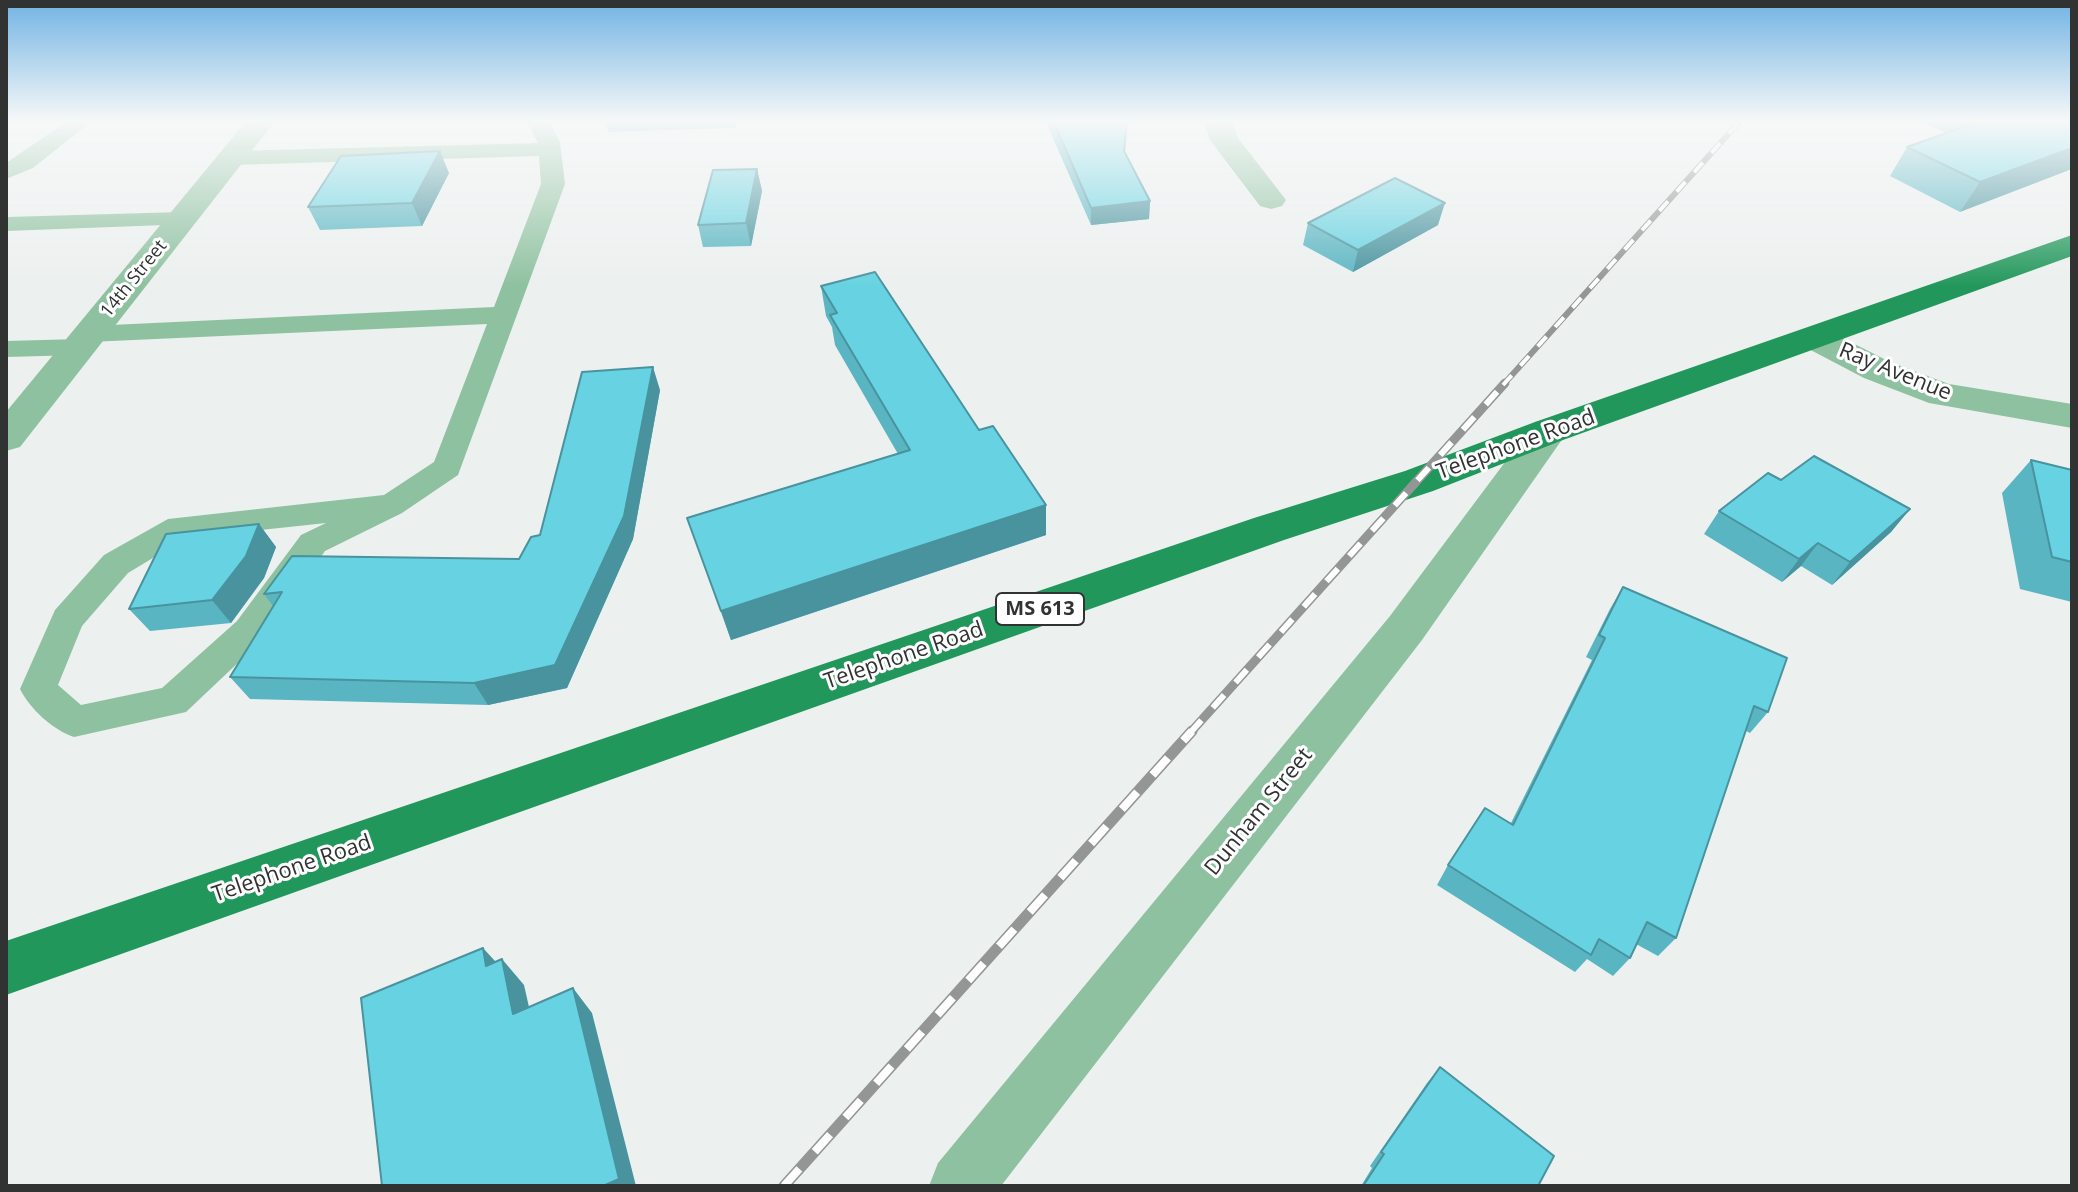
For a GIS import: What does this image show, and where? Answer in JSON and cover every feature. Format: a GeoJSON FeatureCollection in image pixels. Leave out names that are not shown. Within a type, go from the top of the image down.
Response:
{"type":"FeatureCollection","features":[{"type":"Feature","properties":{"kind":"main road","name":"Telephone Road"},"geometry":{"type":"LineString","coordinates":[[6,968],[1269,529],[1419,481],[1549,431],[2072,245]]}},
{"type":"Feature","properties":{"kind":"street","name":"14th Street"},"geometry":{"type":"LineString","coordinates":[[6,438],[20,405],[85,340],[218,176]]}},
{"type":"Feature","properties":{"kind":"street"},"geometry":{"type":"LineString","coordinates":[[1252,176],[1271,200]]}},
{"type":"Feature","properties":{"kind":"street","name":"Ray Avenue"},"geometry":{"type":"LineString","coordinates":[[1815,338],[1877,370],[1942,395],[2072,416]]}},
{"type":"Feature","properties":{"kind":"street","name":"Dunham Street"},"geometry":{"type":"LineString","coordinates":[[961,1186],[1406,628],[1549,431]]}},
{"type":"Feature","properties":{"kind":"lane"},"geometry":{"type":"LineString","coordinates":[[391,505],[179,527],[116,564],[67,619],[38,689],[74,722],[173,701],[249,631],[313,543],[391,505],[447,468],[553,184],[552,176]]}},
{"type":"Feature","properties":{"kind":"lane"},"geometry":{"type":"LineString","coordinates":[[6,224],[182,219]]}},
{"type":"Feature","properties":{"kind":"lane"},"geometry":{"type":"LineString","coordinates":[[6,349],[85,340],[504,315]]}},
{"type":"Feature","properties":{"kind":"building"},"geometry":{"type":"Polygon","coordinates":[[[328,176],[427,176],[412,203],[308,207],[328,176]]]}},
{"type":"Feature","properties":{"kind":"building"},"geometry":{"type":"Polygon","coordinates":[[[711,176],[756,176],[746,223],[698,225],[711,176]]]}},
{"type":"Feature","properties":{"kind":"building"},"geometry":{"type":"Polygon","coordinates":[[[1077,176],[1137,176],[1150,201],[1091,208],[1077,176]]]}},
{"type":"Feature","properties":{"kind":"building"},"geometry":{"type":"Polygon","coordinates":[[[1967,176],[1997,176],[1980,182],[1967,176]]]}},
{"type":"Feature","properties":{"kind":"building"},"geometry":{"type":"Polygon","coordinates":[[[1395,178],[1445,203],[1358,250],[1308,223],[1395,178]]]}},
{"type":"Feature","properties":{"kind":"building"},"geometry":{"type":"Polygon","coordinates":[[[875,272],[979,430],[993,426],[1046,505],[721,611],[687,518],[910,450],[830,315],[837,313],[821,286],[875,272]]]}},
{"type":"Feature","properties":{"kind":"building"},"geometry":{"type":"Polygon","coordinates":[[[653,367],[624,516],[555,665],[474,683],[230,677],[282,592],[264,594],[292,556],[519,559],[531,537],[540,535],[582,372],[653,367]]]}},
{"type":"Feature","properties":{"kind":"building"},"geometry":{"type":"Polygon","coordinates":[[[1814,456],[1910,509],[1850,562],[1818,543],[1799,559],[1719,511],[1768,473],[1781,480],[1814,456]]]}},
{"type":"Feature","properties":{"kind":"building"},"geometry":{"type":"Polygon","coordinates":[[[2031,460],[2072,470],[2072,562],[2052,557],[2031,460]]]}},
{"type":"Feature","properties":{"kind":"building"},"geometry":{"type":"Polygon","coordinates":[[[259,524],[246,556],[212,600],[129,609],[166,534],[259,524]]]}},
{"type":"Feature","properties":{"kind":"building"},"geometry":{"type":"Polygon","coordinates":[[[1623,587],[1787,658],[1768,712],[1754,706],[1676,938],[1647,922],[1630,958],[1599,939],[1591,955],[1448,865],[1485,808],[1513,825],[1605,638],[1599,635],[1623,587]]]}},
{"type":"Feature","properties":{"kind":"building"},"geometry":{"type":"Polygon","coordinates":[[[483,948],[486,966],[502,959],[513,1014],[573,988],[619,1179],[603,1186],[382,1186],[361,998],[483,948]]]}},
{"type":"Feature","properties":{"kind":"building"},"geometry":{"type":"Polygon","coordinates":[[[1440,1067],[1554,1156],[1538,1186],[1363,1186],[1384,1154],[1381,1152],[1440,1067]]]}},
{"type":"Feature","properties":{"kind":"railway"},"geometry":{"type":"LineString","coordinates":[[1503,385],[1691,176]]}},
{"type":"Feature","properties":{"kind":"railway"},"geometry":{"type":"LineString","coordinates":[[1190,733],[1505,383]]}},
{"type":"Feature","properties":{"kind":"railway"},"geometry":{"type":"LineString","coordinates":[[784,1186],[1192,731]]}}]}
